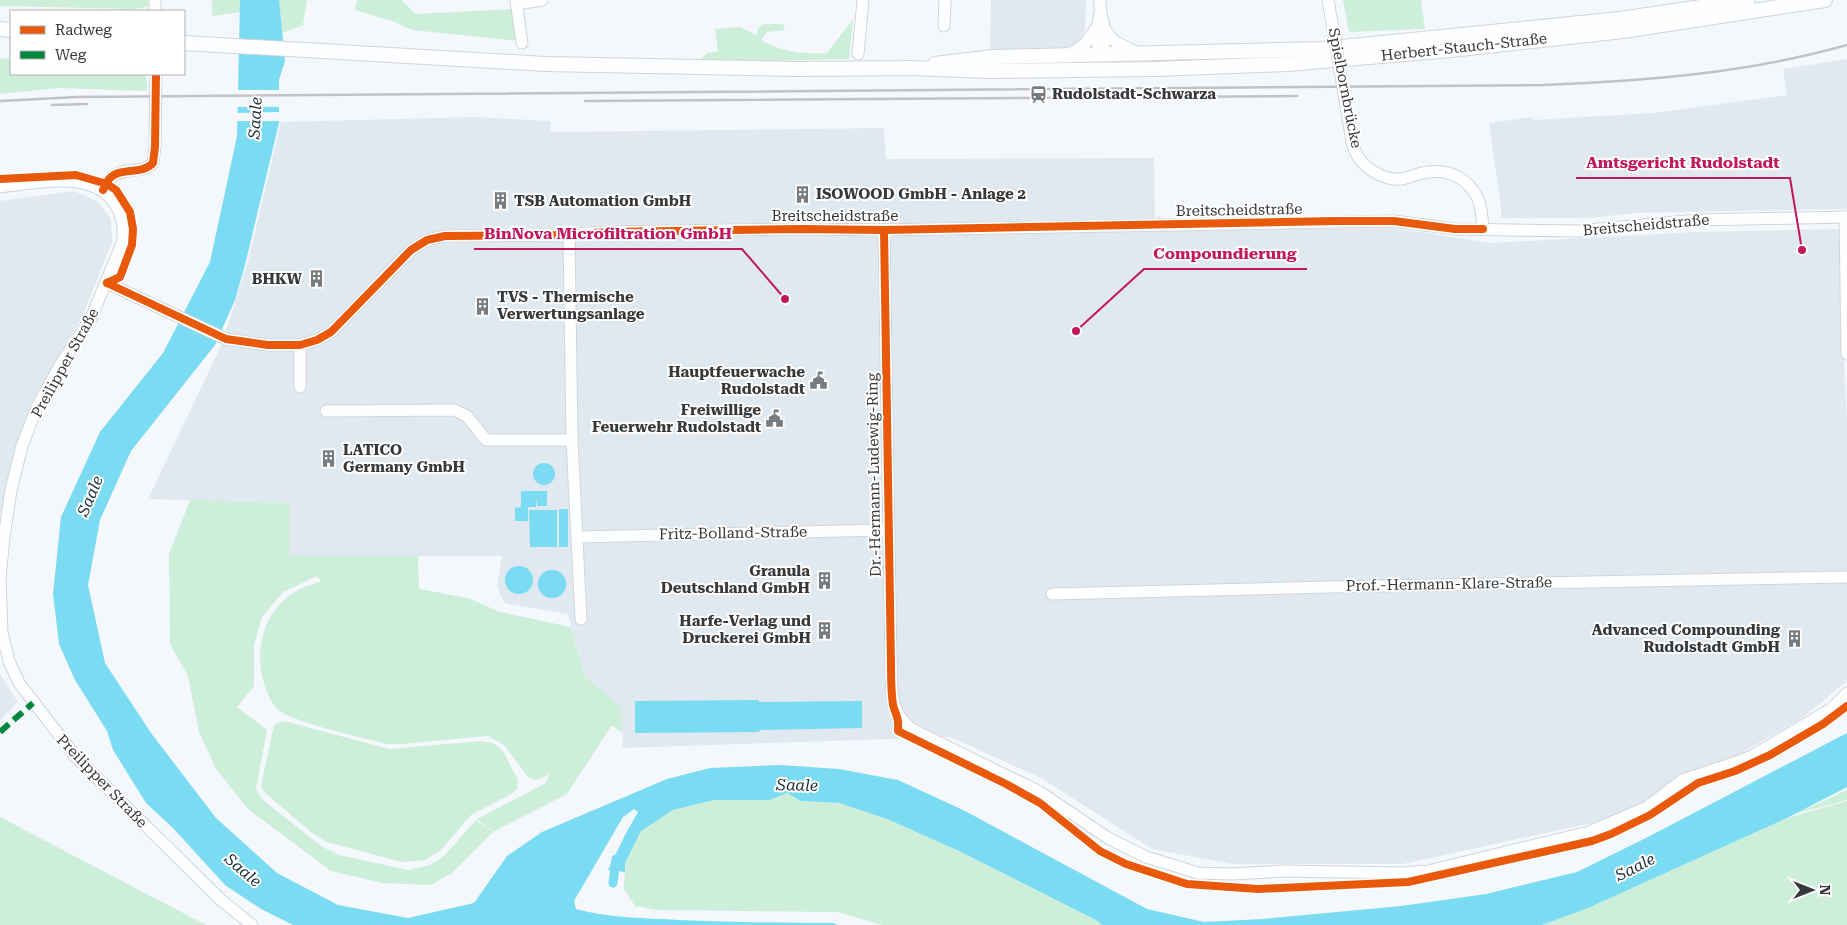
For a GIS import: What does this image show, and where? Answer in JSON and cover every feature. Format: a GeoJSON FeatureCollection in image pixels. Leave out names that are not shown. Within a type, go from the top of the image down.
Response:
{"type":"FeatureCollection","features":[{"type":"Feature","properties":{"kind":"main road","name":"Herbert-Stauch-Straße"},"geometry":{"type":"LineString","coordinates":[[912,68],[994,57],[1322,49],[1620,19],[1748,0]]}},
{"type":"Feature","properties":{"kind":"main road","name":"Herbert-Stauch-Straße"},"geometry":{"type":"LineString","coordinates":[[912,68],[988,72],[1286,64],[1451,50],[1623,31],[1825,0]]}},
{"type":"Feature","properties":{"kind":"main road"},"geometry":{"type":"LineString","coordinates":[[185,43],[545,64],[797,69],[912,68]]}},
{"type":"Feature","properties":{"kind":"main road"},"geometry":{"type":"LineString","coordinates":[[1100,54],[1101,70]]}},
{"type":"Feature","properties":{"kind":"street"},"geometry":{"type":"LineString","coordinates":[[522,43],[516,2],[542,0]]}},
{"type":"Feature","properties":{"kind":"street"},"geometry":{"type":"LineString","coordinates":[[858,54],[863,0]]}},
{"type":"Feature","properties":{"kind":"street"},"geometry":{"type":"LineString","coordinates":[[944,26],[945,0]]}},
{"type":"Feature","properties":{"kind":"street","name":"Spielbornbrücke"},"geometry":{"type":"LineString","coordinates":[[1328,0],[1355,152],[1362,162],[1373,171],[1384,176],[1403,178],[1430,172],[1445,172],[1458,176],[1471,186],[1479,201],[1483,229]]}},
{"type":"Feature","properties":{"kind":"street"},"geometry":{"type":"LineString","coordinates":[[1100,6],[1101,29],[1106,43],[1100,54]]}},
{"type":"Feature","properties":{"kind":"street"},"geometry":{"type":"LineString","coordinates":[[1101,29],[1120,44],[1138,53]]}},
{"type":"Feature","properties":{"kind":"street"},"geometry":{"type":"LineString","coordinates":[[1069,55],[1085,44],[1101,29]]}},
{"type":"Feature","properties":{"kind":"street"},"geometry":{"type":"LineString","coordinates":[[0,187],[74,182],[87,184],[103,190],[110,178],[115,174],[144,170],[153,163],[156,75]]}},
{"type":"Feature","properties":{"kind":"street","name":"Preilipper Straße"},"geometry":{"type":"LineString","coordinates":[[103,190],[117,207],[121,216],[124,230],[123,241],[91,318],[62,362],[37,407],[22,446],[11,490],[4,537],[0,579],[2,633],[9,661],[19,683],[76,757],[222,900],[252,925]]}},
{"type":"Feature","properties":{"kind":"street"},"geometry":{"type":"LineString","coordinates":[[1846,217],[1847,354]]}},
{"type":"Feature","properties":{"kind":"street","name":"Breitscheidstraße"},"geometry":{"type":"LineString","coordinates":[[107,283],[226,339],[268,345],[300,345],[317,340],[331,332],[411,250],[427,240],[445,236],[1394,221],[1455,229],[1576,231],[1698,220],[1846,217]]}},
{"type":"Feature","properties":{"kind":"street","name":"Dr.-Hermann-Ludewig-Ring"},"geometry":{"type":"LineString","coordinates":[[884,230],[892,695],[894,707],[899,718],[913,730],[1040,792],[1108,838],[1146,857],[1198,873],[1231,874],[1283,871],[1402,874],[1428,871],[1590,832],[1647,807],[1683,780],[1737,762],[1754,754],[1824,713],[1847,692]]}},
{"type":"Feature","properties":{"kind":"street"},"geometry":{"type":"LineString","coordinates":[[569,235],[572,440],[581,619]]}},
{"type":"Feature","properties":{"kind":"street"},"geometry":{"type":"LineString","coordinates":[[300,345],[300,388]]}},
{"type":"Feature","properties":{"kind":"street"},"geometry":{"type":"LineString","coordinates":[[326,411],[454,410],[467,416],[486,440],[572,440]]}},
{"type":"Feature","properties":{"kind":"street","name":"Fritz-Bolland-Straße"},"geometry":{"type":"LineString","coordinates":[[577,537],[889,530]]}},
{"type":"Feature","properties":{"kind":"street","name":"Prof.-Hermann-Klare-Straße"},"geometry":{"type":"LineString","coordinates":[[1052,594],[1339,586],[1847,577]]}},
{"type":"Feature","properties":{"kind":"shaded area"},"geometry":{"type":"Polygon","coordinates":[[[991,0],[1086,0],[1085,31],[1078,42],[1064,49],[990,50],[991,0]]]}},
{"type":"Feature","properties":{"kind":"shaded area"},"geometry":{"type":"Polygon","coordinates":[[[1847,59],[1847,209],[1635,213],[1592,218],[1501,218],[1489,123],[1532,117],[1533,120],[1653,113],[1787,95],[1783,69],[1847,59]]]}},
{"type":"Feature","properties":{"kind":"shaded area"},"geometry":{"type":"Polygon","coordinates":[[[473,117],[550,121],[551,132],[884,128],[886,159],[1154,158],[1155,218],[1159,216],[1181,230],[1393,228],[1491,243],[1696,232],[1842,229],[1843,344],[1847,419],[1847,681],[1801,719],[1736,756],[1675,778],[1654,797],[1617,816],[1403,864],[1232,864],[1152,849],[1041,778],[950,737],[623,748],[621,706],[584,676],[568,614],[504,603],[497,586],[502,556],[289,556],[289,503],[148,499],[221,346],[248,261],[281,122],[473,117]]]}},
{"type":"Feature","properties":{"kind":"shaded area"},"geometry":{"type":"Polygon","coordinates":[[[74,191],[97,201],[111,219],[112,242],[82,317],[31,403],[10,468],[0,516],[0,201],[74,191]]]}},
{"type":"Feature","properties":{"kind":"shaded area"},"geometry":{"type":"Polygon","coordinates":[[[0,674],[18,702],[0,720],[0,674]]]}},
{"type":"Feature","properties":{"kind":"green space"},"geometry":{"type":"Polygon","coordinates":[[[0,0],[148,0],[148,7],[133,9],[0,6],[0,0]]]}},
{"type":"Feature","properties":{"kind":"green space"},"geometry":{"type":"Polygon","coordinates":[[[212,0],[240,0],[241,12],[212,16],[212,0]]]}},
{"type":"Feature","properties":{"kind":"green space"},"geometry":{"type":"Polygon","coordinates":[[[279,0],[307,0],[303,25],[282,33],[279,0]]]}},
{"type":"Feature","properties":{"kind":"green space"},"geometry":{"type":"Polygon","coordinates":[[[357,0],[402,0],[415,14],[514,9],[520,41],[412,30],[395,22],[355,10],[357,0]]]}},
{"type":"Feature","properties":{"kind":"green space"},"geometry":{"type":"Polygon","coordinates":[[[1343,0],[1421,0],[1425,29],[1349,32],[1343,0]]]}},
{"type":"Feature","properties":{"kind":"green space"},"geometry":{"type":"Polygon","coordinates":[[[853,19],[849,59],[699,60],[708,53],[718,52],[715,29],[740,27],[756,35],[759,27],[764,24],[783,24],[785,30],[767,32],[761,40],[769,44],[793,52],[827,53],[853,19]]]}},
{"type":"Feature","properties":{"kind":"green space"},"geometry":{"type":"Polygon","coordinates":[[[0,58],[10,59],[10,75],[146,75],[147,91],[58,88],[0,94],[0,58]]]}},
{"type":"Feature","properties":{"kind":"green space"},"geometry":{"type":"Polygon","coordinates":[[[190,500],[289,503],[289,556],[418,556],[419,589],[468,598],[500,612],[571,627],[584,676],[621,706],[622,733],[612,725],[567,794],[493,832],[452,873],[431,885],[382,883],[331,871],[248,809],[216,769],[199,732],[188,676],[170,644],[169,554],[190,500]],[[317,576],[283,592],[262,617],[254,645],[254,686],[237,707],[267,730],[256,789],[263,800],[321,846],[339,855],[408,870],[430,865],[444,856],[476,820],[493,832],[477,819],[546,783],[551,770],[548,775],[536,780],[528,777],[504,745],[488,736],[387,744],[312,724],[277,709],[267,692],[260,666],[262,639],[266,627],[280,604],[290,595],[321,581],[317,576]]]}},
{"type":"Feature","properties":{"kind":"green space"},"geometry":{"type":"Polygon","coordinates":[[[282,721],[389,749],[480,741],[493,743],[503,751],[518,780],[517,789],[471,815],[440,851],[425,860],[402,862],[327,842],[312,833],[264,792],[261,786],[274,725],[282,721]]]}},
{"type":"Feature","properties":{"kind":"green space"},"geometry":{"type":"Polygon","coordinates":[[[1847,790],[1847,800],[1795,814],[1847,790]]]}},
{"type":"Feature","properties":{"kind":"green space"},"geometry":{"type":"Polygon","coordinates":[[[787,793],[801,801],[839,803],[887,819],[959,851],[1096,920],[1102,925],[882,925],[837,912],[657,910],[635,906],[624,889],[625,863],[641,831],[673,810],[714,800],[770,800],[787,793]]]}},
{"type":"Feature","properties":{"kind":"green space"},"geometry":{"type":"Polygon","coordinates":[[[1847,801],[1847,925],[1542,925],[1588,908],[1787,818],[1847,801]]]}},
{"type":"Feature","properties":{"kind":"green space"},"geometry":{"type":"Polygon","coordinates":[[[0,817],[206,925],[0,925],[0,817]]]}},
{"type":"Feature","properties":{"kind":"water","name":"Saale"},"geometry":{"type":"Polygon","coordinates":[[[240,0],[279,0],[285,61],[279,80],[279,123],[245,265],[235,300],[215,345],[131,451],[100,520],[88,585],[105,663],[151,733],[216,818],[277,873],[338,905],[408,918],[474,903],[507,856],[542,832],[667,779],[710,768],[780,765],[839,769],[898,780],[965,811],[1147,909],[1204,922],[1263,919],[1401,906],[1486,894],[1577,872],[1847,733],[1847,787],[1787,818],[1588,908],[1542,925],[1102,925],[1096,920],[959,851],[887,819],[839,803],[801,801],[787,793],[770,800],[714,800],[673,810],[641,831],[625,863],[625,872],[608,870],[638,812],[634,809],[623,817],[574,901],[576,909],[614,916],[640,918],[833,923],[838,925],[293,925],[261,909],[225,885],[173,828],[146,803],[113,750],[107,731],[75,680],[59,644],[53,594],[61,517],[100,432],[163,353],[210,262],[237,136],[240,0]]]}},
{"type":"Feature","properties":{"kind":"water"},"geometry":{"type":"Polygon","coordinates":[[[544,463],[552,466],[555,474],[552,482],[544,485],[536,482],[533,474],[536,466],[544,463]]]}},
{"type":"Feature","properties":{"kind":"water"},"geometry":{"type":"Polygon","coordinates":[[[521,491],[547,491],[547,506],[537,506],[536,496],[536,507],[528,507],[528,521],[515,521],[515,508],[521,507],[521,491]]]}},
{"type":"Feature","properties":{"kind":"water"},"geometry":{"type":"Polygon","coordinates":[[[559,509],[568,509],[568,547],[559,547],[559,509]]]}},
{"type":"Feature","properties":{"kind":"water"},"geometry":{"type":"Polygon","coordinates":[[[529,510],[557,510],[557,547],[530,547],[529,510]]]}},
{"type":"Feature","properties":{"kind":"water"},"geometry":{"type":"Polygon","coordinates":[[[519,566],[529,570],[533,580],[529,590],[519,594],[509,590],[505,580],[509,570],[519,566]]]}},
{"type":"Feature","properties":{"kind":"water"},"geometry":{"type":"Polygon","coordinates":[[[552,570],[562,574],[566,584],[562,594],[552,598],[542,594],[538,584],[542,574],[552,570]]]}},
{"type":"Feature","properties":{"kind":"water"},"geometry":{"type":"Polygon","coordinates":[[[759,700],[759,702],[862,701],[862,728],[760,730],[759,732],[635,733],[635,701],[759,700]]]}},
{"type":"Feature","properties":{"kind":"pier"},"geometry":{"type":"Polygon","coordinates":[[[236,90],[281,90],[281,107],[236,107],[236,90]]]}},
{"type":"Feature","properties":{"kind":"pier"},"geometry":{"type":"Polygon","coordinates":[[[281,112],[281,121],[235,121],[236,113],[281,112]]]}},
{"type":"Feature","properties":{"kind":"waterway"},"geometry":{"type":"LineString","coordinates":[[613,883],[616,859]]}},
{"type":"Feature","properties":{"kind":"railway"},"geometry":{"type":"LineString","coordinates":[[0,101],[77,97],[1543,85],[1620,81],[1696,74],[1810,55],[1847,45]]}},
{"type":"Feature","properties":{"kind":"railway"},"geometry":{"type":"LineString","coordinates":[[585,101],[1297,96]]}},
{"type":"Feature","properties":{"kind":"railway"},"geometry":{"type":"LineString","coordinates":[[52,105],[87,104]]}},
{"type":"Feature","properties":{"kind":"marked path"},"geometry":{"type":"LineString","coordinates":[[0,732],[33,703]]}},
{"type":"Feature","properties":{"kind":"cycle path"},"geometry":{"type":"LineString","coordinates":[[103,190],[109,179],[114,175],[143,169],[153,163],[156,75]]}},
{"type":"Feature","properties":{"kind":"cycle path"},"geometry":{"type":"LineString","coordinates":[[0,179],[76,175],[107,184],[116,190],[130,212],[133,229],[132,245],[120,277],[107,283]]}},
{"type":"Feature","properties":{"kind":"cycle path"},"geometry":{"type":"LineString","coordinates":[[107,283],[226,339],[268,345],[300,345],[317,340],[331,332],[411,250],[427,240],[445,236],[1335,221],[1394,221],[1455,229],[1483,229]]}},
{"type":"Feature","properties":{"kind":"cycle path"},"geometry":{"type":"LineString","coordinates":[[884,230],[891,680],[898,731],[1006,784],[1040,803],[1100,851],[1126,864],[1187,884],[1258,889],[1408,882],[1592,841],[1611,834],[1650,815],[1698,783],[1735,771],[1770,755],[1823,724],[1847,706]]}},
{"type":"Feature","properties":{"kind":"place","name":"Rudolstadt-Schwarza"},"geometry":{"type":"Point","coordinates":[1038,94]}},
{"type":"Feature","properties":{"kind":"place","name":"ISOWOOD GmbH - Anlage 2"},"geometry":{"type":"Point","coordinates":[802,194]}},
{"type":"Feature","properties":{"kind":"place","name":"TSB Automation GmbH"},"geometry":{"type":"Point","coordinates":[500,201]}},
{"type":"Feature","properties":{"kind":"place","name":"Amtsgericht Rudolstadt"},"geometry":{"type":"Point","coordinates":[1802,250]}},
{"type":"Feature","properties":{"kind":"place","name":"BHKW"},"geometry":{"type":"Point","coordinates":[316,279]}},
{"type":"Feature","properties":{"kind":"place","name":"BinNova Microfiltration GmbH"},"geometry":{"type":"Point","coordinates":[785,299]}},
{"type":"Feature","properties":{"kind":"place","name":"TVS - Thermische Verwertungsanlage"},"geometry":{"type":"Point","coordinates":[483,306]}},
{"type":"Feature","properties":{"kind":"place","name":"Compoundierung"},"geometry":{"type":"Point","coordinates":[1076,331]}},
{"type":"Feature","properties":{"kind":"place","name":"Hauptfeuerwache Rudolstadt"},"geometry":{"type":"Point","coordinates":[819,381]}},
{"type":"Feature","properties":{"kind":"place","name":"Freiwillige Feuerwehr Rudolstadt"},"geometry":{"type":"Point","coordinates":[775,419]}},
{"type":"Feature","properties":{"kind":"place","name":"LATICO Germany GmbH"},"geometry":{"type":"Point","coordinates":[329,459]}},
{"type":"Feature","properties":{"kind":"place","name":"Granula Deutschland GmbH"},"geometry":{"type":"Point","coordinates":[824,580]}},
{"type":"Feature","properties":{"kind":"place","name":"Harfe-Verlag und Druckerei GmbH"},"geometry":{"type":"Point","coordinates":[825,630]}},
{"type":"Feature","properties":{"kind":"place","name":"Advanced Compounding Rudolstadt GmbH"},"geometry":{"type":"Point","coordinates":[1794,639]}}]}
